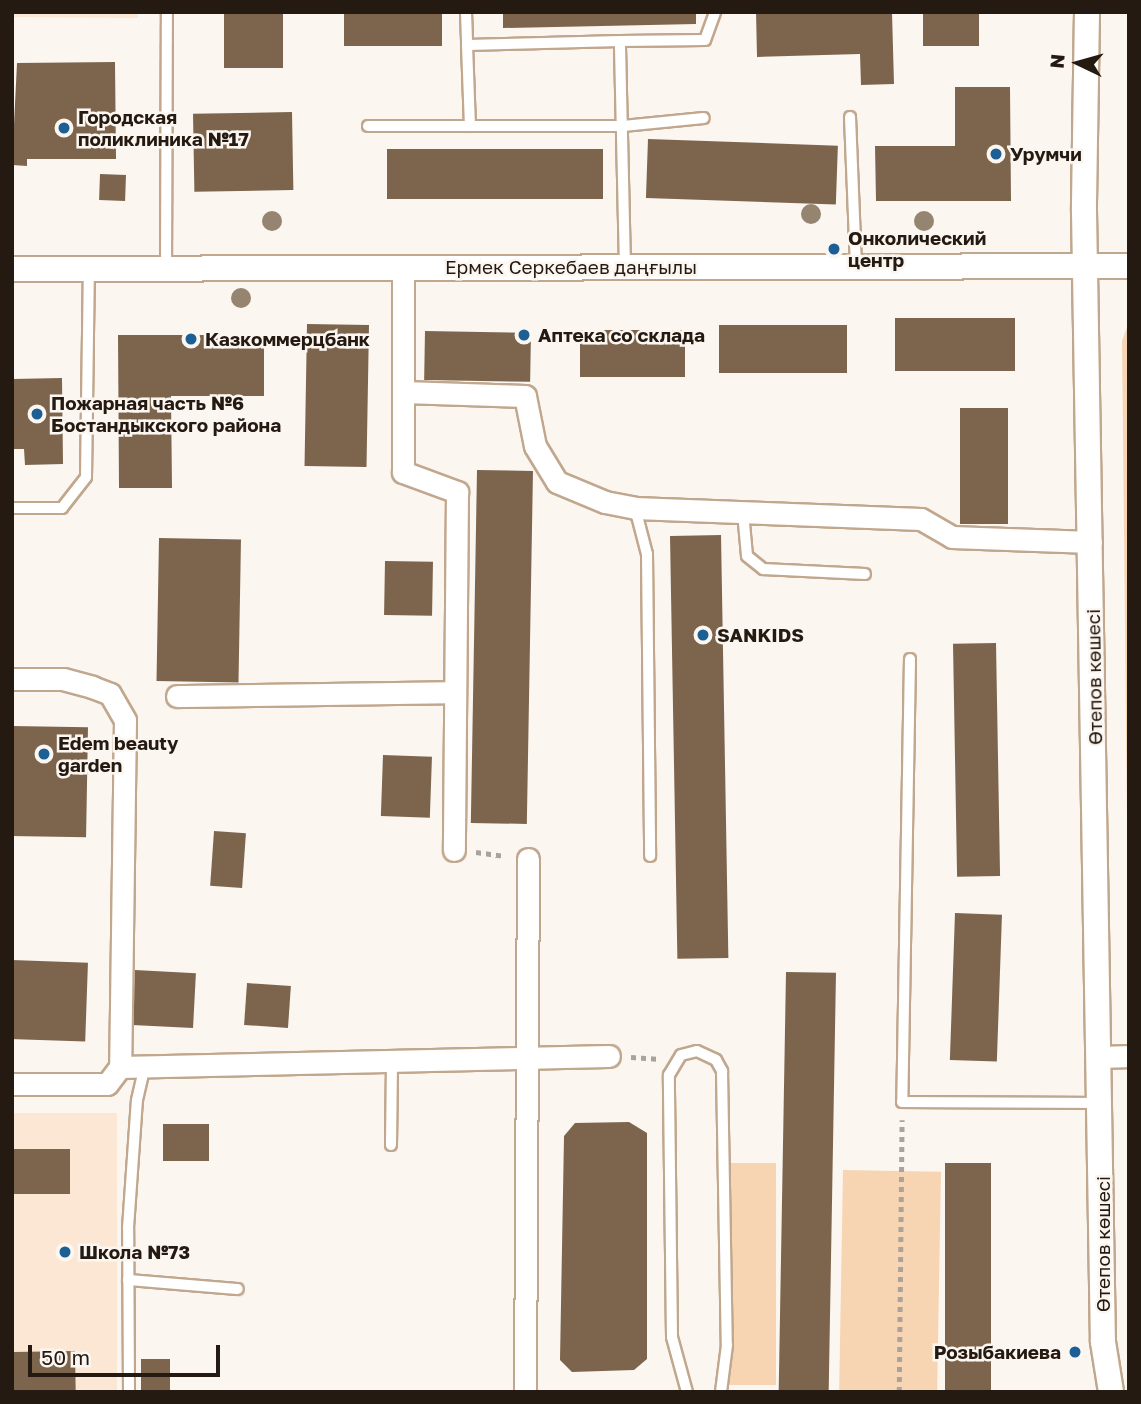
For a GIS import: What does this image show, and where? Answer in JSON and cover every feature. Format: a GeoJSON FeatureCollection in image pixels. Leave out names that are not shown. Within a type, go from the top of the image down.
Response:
{"type":"FeatureCollection","features":[{"type":"Feature","properties":{"kind":"street","name":"Өтепов көшесі"},"geometry":{"type":"LineString","coordinates":[[1087,12],[1086,266],[1102,1103],[1103,1342],[1096,1392]]}},
{"type":"Feature","properties":{"kind":"street","name":"Ермек Серкебаев даңғылы"},"geometry":{"type":"LineString","coordinates":[[12,269],[1129,266]]}},
{"type":"Feature","properties":{"kind":"street"},"geometry":{"type":"LineString","coordinates":[[403,267],[403,472],[457,492],[454,850]]}},
{"type":"Feature","properties":{"kind":"street"},"geometry":{"type":"LineString","coordinates":[[403,392],[525,396],[535,446],[557,482],[605,502],[635,508],[921,519],[952,537],[1091,542]]}},
{"type":"Feature","properties":{"kind":"street"},"geometry":{"type":"LineString","coordinates":[[12,679],[63,679],[92,687],[110,694],[125,720],[120,1067],[107,1084],[12,1084]]}},
{"type":"Feature","properties":{"kind":"street"},"geometry":{"type":"LineString","coordinates":[[177,696],[455,692]]}},
{"type":"Feature","properties":{"kind":"street"},"geometry":{"type":"LineString","coordinates":[[525,1392],[528,859]]}},
{"type":"Feature","properties":{"kind":"street"},"geometry":{"type":"LineString","coordinates":[[120,1067],[609,1055]]}},
{"type":"Feature","properties":{"kind":"street"},"geometry":{"type":"LineString","coordinates":[[1101,1057],[1129,1056]]}},
{"type":"Feature","properties":{"kind":"street","name":"Өтепов көшесі"},"geometry":{"type":"LineString","coordinates":[[1103,1342],[1111,1392]]}},
{"type":"Feature","properties":{"kind":"lane"},"geometry":{"type":"LineString","coordinates":[[166,268],[167,12]]}},
{"type":"Feature","properties":{"kind":"lane"},"geometry":{"type":"LineString","coordinates":[[466,12],[470,126]]}},
{"type":"Feature","properties":{"kind":"lane"},"geometry":{"type":"LineString","coordinates":[[467,45],[705,40],[715,12]]}},
{"type":"Feature","properties":{"kind":"lane"},"geometry":{"type":"LineString","coordinates":[[620,41],[625,267]]}},
{"type":"Feature","properties":{"kind":"lane"},"geometry":{"type":"LineString","coordinates":[[850,117],[856,267]]}},
{"type":"Feature","properties":{"kind":"lane"},"geometry":{"type":"LineString","coordinates":[[368,127],[623,126],[704,118]]}},
{"type":"Feature","properties":{"kind":"lane"},"geometry":{"type":"LineString","coordinates":[[12,508],[62,508],[86,477],[89,268]]}},
{"type":"Feature","properties":{"kind":"lane"},"geometry":{"type":"LineString","coordinates":[[635,508],[647,554],[650,856]]}},
{"type":"Feature","properties":{"kind":"lane"},"geometry":{"type":"LineString","coordinates":[[743,512],[747,556],[763,569],[865,574]]}},
{"type":"Feature","properties":{"kind":"lane"},"geometry":{"type":"LineString","coordinates":[[910,659],[902,1102],[1102,1103]]}},
{"type":"Feature","properties":{"kind":"lane"},"geometry":{"type":"LineString","coordinates":[[688,1392],[672,1337],[669,1075],[676,1060],[697,1051],[716,1060],[722,1071],[727,1345],[721,1392]]}},
{"type":"Feature","properties":{"kind":"lane"},"geometry":{"type":"LineString","coordinates":[[391,1145],[392,1059]]}},
{"type":"Feature","properties":{"kind":"lane"},"geometry":{"type":"LineString","coordinates":[[129,1392],[128,1280],[137,1100],[145,1066]]}},
{"type":"Feature","properties":{"kind":"lane"},"geometry":{"type":"LineString","coordinates":[[128,1280],[238,1289]]}},
{"type":"Feature","properties":{"kind":"path"},"geometry":{"type":"LineString","coordinates":[[454,850],[528,859]]}},
{"type":"Feature","properties":{"kind":"path"},"geometry":{"type":"LineString","coordinates":[[609,1055],[676,1060]]}},
{"type":"Feature","properties":{"kind":"path"},"geometry":{"type":"LineString","coordinates":[[899,1392],[902,1102]]}},
{"type":"Feature","properties":{"kind":"shaded area"},"geometry":{"type":"Polygon","coordinates":[[[12,12],[138,12],[138,18],[12,17],[12,12]]]}},
{"type":"Feature","properties":{"kind":"shaded area"},"geometry":{"type":"Polygon","coordinates":[[[1129,322],[1129,1016],[1122,341],[1129,322]]]}},
{"type":"Feature","properties":{"kind":"shaded area","name":"Школа №73"},"geometry":{"type":"Polygon","coordinates":[[[12,1113],[117,1113],[117,1392],[12,1392],[12,1113]]]}},
{"type":"Feature","properties":{"kind":"shaded area"},"geometry":{"type":"Polygon","coordinates":[[[725,1163],[776,1163],[776,1385],[725,1385],[725,1163]]]}},
{"type":"Feature","properties":{"kind":"shaded area"},"geometry":{"type":"Polygon","coordinates":[[[843,1170],[941,1172],[937,1392],[839,1392],[843,1170]]]}},
{"type":"Feature","properties":{"kind":"building"},"geometry":{"type":"Polygon","coordinates":[[[224,12],[283,12],[283,68],[224,68],[224,12]]]}},
{"type":"Feature","properties":{"kind":"building"},"geometry":{"type":"Polygon","coordinates":[[[344,12],[442,12],[442,46],[344,46],[344,12]]]}},
{"type":"Feature","properties":{"kind":"building"},"geometry":{"type":"Polygon","coordinates":[[[503,12],[696,12],[696,24],[503,28],[503,12]]]}},
{"type":"Feature","properties":{"kind":"building"},"geometry":{"type":"Polygon","coordinates":[[[756,12],[892,12],[894,84],[861,85],[860,54],[757,57],[756,12]]]}},
{"type":"Feature","properties":{"kind":"building"},"geometry":{"type":"Polygon","coordinates":[[[923,12],[979,12],[979,46],[923,46],[923,12]]]}},
{"type":"Feature","properties":{"kind":"building","name":"Городская поликлиника №17"},"geometry":{"type":"Polygon","coordinates":[[[115,62],[116,159],[27,159],[27,166],[12,165],[17,63],[115,62]]]}},
{"type":"Feature","properties":{"kind":"building"},"geometry":{"type":"Polygon","coordinates":[[[955,87],[1010,87],[1011,201],[876,201],[875,146],[955,146],[955,87]]]}},
{"type":"Feature","properties":{"kind":"building"},"geometry":{"type":"Polygon","coordinates":[[[292,112],[293,190],[194,192],[193,114],[292,112]]]}},
{"type":"Feature","properties":{"kind":"building"},"geometry":{"type":"Polygon","coordinates":[[[648,139],[838,146],[836,205],[646,198],[648,139]]]}},
{"type":"Feature","properties":{"kind":"building"},"geometry":{"type":"Polygon","coordinates":[[[387,149],[603,149],[603,199],[387,199],[387,149]]]}},
{"type":"Feature","properties":{"kind":"building"},"geometry":{"type":"Polygon","coordinates":[[[100,174],[126,175],[125,201],[99,200],[100,174]]]}},
{"type":"Feature","properties":{"kind":"building"},"geometry":{"type":"Polygon","coordinates":[[[895,318],[1015,318],[1015,371],[895,371],[895,318]]]}},
{"type":"Feature","properties":{"kind":"building"},"geometry":{"type":"Polygon","coordinates":[[[307,324],[369,325],[367,467],[305,466],[307,324]]]}},
{"type":"Feature","properties":{"kind":"building"},"geometry":{"type":"Polygon","coordinates":[[[719,325],[847,325],[847,373],[719,373],[719,325]]]}},
{"type":"Feature","properties":{"kind":"building"},"geometry":{"type":"Polygon","coordinates":[[[580,330],[685,330],[685,377],[580,377],[580,330]]]}},
{"type":"Feature","properties":{"kind":"building"},"geometry":{"type":"Polygon","coordinates":[[[425,331],[531,333],[530,382],[424,380],[425,331]]]}},
{"type":"Feature","properties":{"kind":"building"},"geometry":{"type":"Polygon","coordinates":[[[118,335],[264,335],[264,396],[171,396],[172,488],[119,488],[118,335]]]}},
{"type":"Feature","properties":{"kind":"building","name":"Пожарная часть №6 Бостандыкского района"},"geometry":{"type":"Polygon","coordinates":[[[62,378],[63,464],[25,465],[24,449],[12,449],[12,379],[62,378]]]}},
{"type":"Feature","properties":{"kind":"building"},"geometry":{"type":"Polygon","coordinates":[[[960,408],[1008,408],[1008,524],[960,524],[960,408]]]}},
{"type":"Feature","properties":{"kind":"building"},"geometry":{"type":"Polygon","coordinates":[[[477,470],[533,471],[527,824],[471,823],[477,470]]]}},
{"type":"Feature","properties":{"kind":"building"},"geometry":{"type":"Polygon","coordinates":[[[721,535],[728,958],[677,959],[670,536],[721,535]]]}},
{"type":"Feature","properties":{"kind":"building"},"geometry":{"type":"Polygon","coordinates":[[[159,538],[241,539],[238,682],[157,681],[159,538]]]}},
{"type":"Feature","properties":{"kind":"building"},"geometry":{"type":"Polygon","coordinates":[[[385,561],[433,562],[432,616],[384,615],[385,561]]]}},
{"type":"Feature","properties":{"kind":"building"},"geometry":{"type":"Polygon","coordinates":[[[996,643],[1000,876],[957,877],[953,644],[996,643]]]}},
{"type":"Feature","properties":{"kind":"building"},"geometry":{"type":"Polygon","coordinates":[[[12,726],[88,727],[86,837],[12,836],[12,726]]]}},
{"type":"Feature","properties":{"kind":"building"},"geometry":{"type":"Polygon","coordinates":[[[383,755],[432,757],[430,818],[381,816],[383,755]]]}},
{"type":"Feature","properties":{"kind":"building"},"geometry":{"type":"Polygon","coordinates":[[[214,831],[246,833],[242,888],[210,886],[214,831]]]}},
{"type":"Feature","properties":{"kind":"building"},"geometry":{"type":"Polygon","coordinates":[[[955,913],[1002,915],[997,1062],[950,1060],[955,913]]]}},
{"type":"Feature","properties":{"kind":"building"},"geometry":{"type":"Polygon","coordinates":[[[12,960],[88,963],[85,1042],[12,1039],[12,960]]]}},
{"type":"Feature","properties":{"kind":"building"},"geometry":{"type":"Polygon","coordinates":[[[135,970],[196,973],[193,1028],[132,1025],[135,970]]]}},
{"type":"Feature","properties":{"kind":"building"},"geometry":{"type":"Polygon","coordinates":[[[786,972],[836,973],[829,1392],[779,1392],[786,972]]]}},
{"type":"Feature","properties":{"kind":"building"},"geometry":{"type":"Polygon","coordinates":[[[247,983],[291,986],[288,1028],[244,1025],[247,983]]]}},
{"type":"Feature","properties":{"kind":"building"},"geometry":{"type":"Polygon","coordinates":[[[629,1122],[647,1133],[647,1359],[634,1370],[572,1372],[560,1360],[564,1136],[575,1123],[629,1122]]]}},
{"type":"Feature","properties":{"kind":"building"},"geometry":{"type":"Polygon","coordinates":[[[163,1124],[209,1124],[209,1161],[163,1161],[163,1124]]]}},
{"type":"Feature","properties":{"kind":"building"},"geometry":{"type":"Polygon","coordinates":[[[12,1149],[70,1149],[70,1194],[12,1194],[12,1149]]]}},
{"type":"Feature","properties":{"kind":"building"},"geometry":{"type":"Polygon","coordinates":[[[945,1163],[991,1163],[991,1392],[945,1392],[945,1163]]]}},
{"type":"Feature","properties":{"kind":"building"},"geometry":{"type":"Polygon","coordinates":[[[75,1351],[76,1392],[13,1392],[12,1352],[75,1351]]]}},
{"type":"Feature","properties":{"kind":"building"},"geometry":{"type":"Polygon","coordinates":[[[141,1359],[170,1359],[170,1392],[141,1392],[141,1359]]]}},
{"type":"Feature","properties":{"kind":"place","name":"Городская поликлиника №17"},"geometry":{"type":"Point","coordinates":[64,128]}},
{"type":"Feature","properties":{"kind":"place","name":"Урумчи"},"geometry":{"type":"Point","coordinates":[996,154]}},
{"type":"Feature","properties":{"kind":"place","name":"Онколический центр"},"geometry":{"type":"Point","coordinates":[834,249]}},
{"type":"Feature","properties":{"kind":"place","name":"Аптека со склада"},"geometry":{"type":"Point","coordinates":[524,335]}},
{"type":"Feature","properties":{"kind":"place","name":"Казкоммерцбанк"},"geometry":{"type":"Point","coordinates":[191,339]}},
{"type":"Feature","properties":{"kind":"place","name":"Пожарная часть №6 Бостандыкского района"},"geometry":{"type":"Point","coordinates":[37,414]}},
{"type":"Feature","properties":{"kind":"place","name":"SANKIDS"},"geometry":{"type":"Point","coordinates":[703,635]}},
{"type":"Feature","properties":{"kind":"place","name":"Edem beauty garden"},"geometry":{"type":"Point","coordinates":[44,754]}},
{"type":"Feature","properties":{"kind":"place","name":"Школа №73"},"geometry":{"type":"Point","coordinates":[65,1252]}},
{"type":"Feature","properties":{"kind":"place","name":"Розыбакиева"},"geometry":{"type":"Point","coordinates":[1075,1352]}}]}
